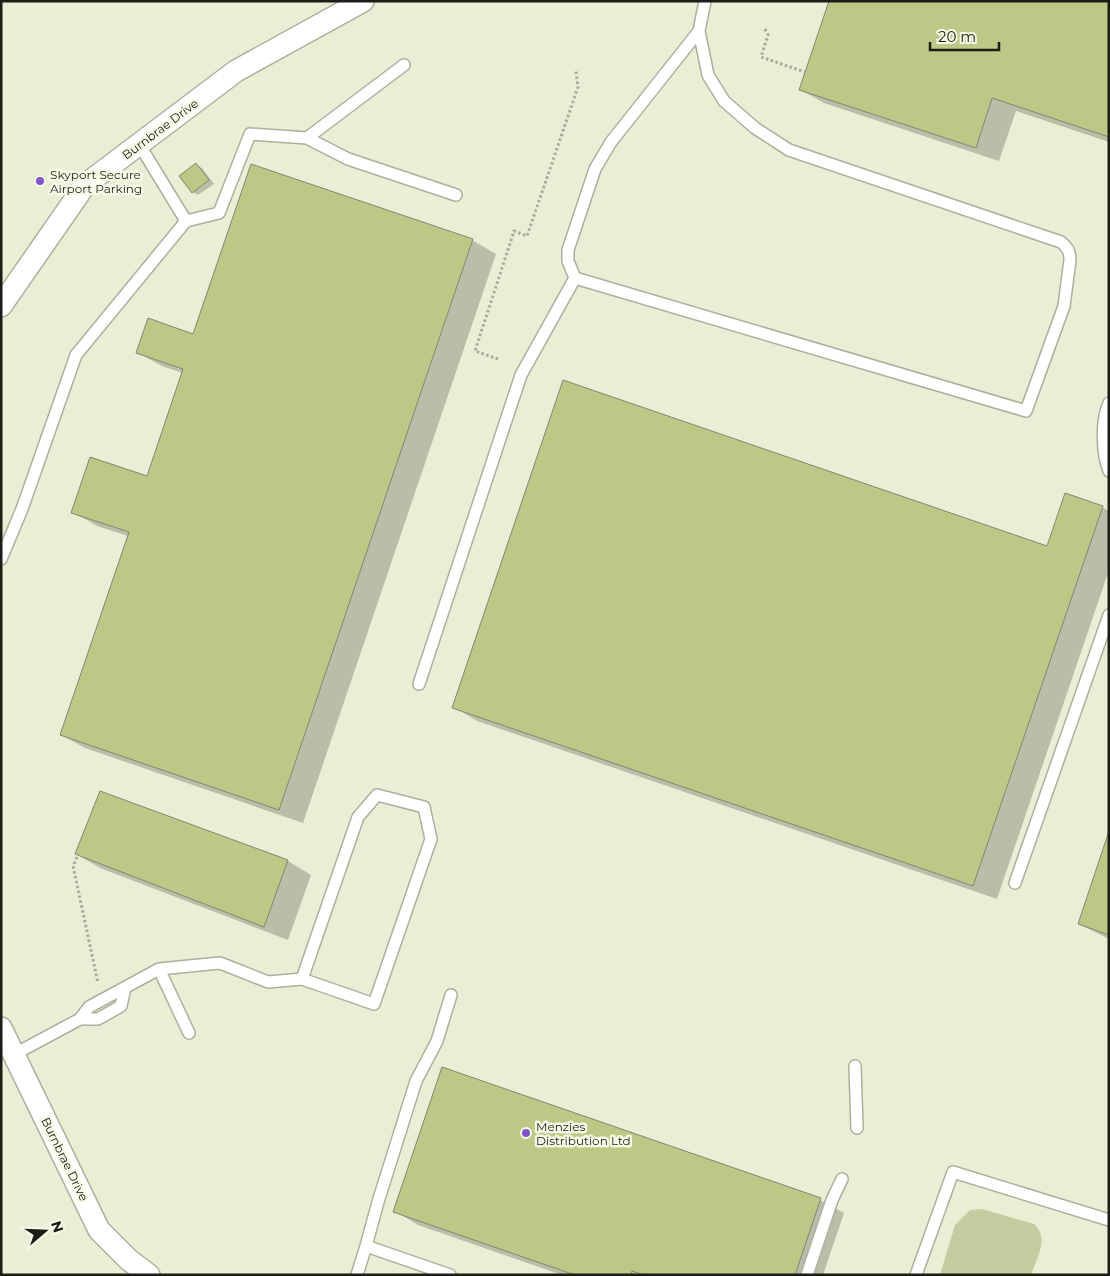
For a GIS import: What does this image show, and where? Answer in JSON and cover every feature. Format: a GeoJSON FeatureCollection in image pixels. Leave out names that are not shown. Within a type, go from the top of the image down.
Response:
{"type":"FeatureCollection","features":[{"type":"Feature","properties":{"kind":"street","name":"Burnbrae Drive"},"geometry":{"type":"LineString","coordinates":[[1,306],[85,185],[236,71],[363,1]]}},
{"type":"Feature","properties":{"kind":"street","name":"Burnbrae Drive"},"geometry":{"type":"LineString","coordinates":[[1,1028],[99,1230],[129,1260],[149,1275]]}},
{"type":"Feature","properties":{"kind":"lane"},"geometry":{"type":"LineString","coordinates":[[575,278],[1026,412],[1064,306],[1070,260],[1067,247],[1061,242],[789,150],[755,128],[724,101],[708,75],[699,31],[706,1]]}},
{"type":"Feature","properties":{"kind":"lane"},"geometry":{"type":"LineString","coordinates":[[575,278],[568,261],[568,250],[595,169],[611,142],[699,31]]}},
{"type":"Feature","properties":{"kind":"lane"},"geometry":{"type":"LineString","coordinates":[[308,138],[404,65]]}},
{"type":"Feature","properties":{"kind":"lane"},"geometry":{"type":"LineString","coordinates":[[1,559],[22,510],[76,355],[186,221],[219,213],[250,134],[308,138],[348,159],[456,195]]}},
{"type":"Feature","properties":{"kind":"lane"},"geometry":{"type":"LineString","coordinates":[[139,144],[186,221]]}},
{"type":"Feature","properties":{"kind":"lane"},"geometry":{"type":"LineString","coordinates":[[419,684],[521,375],[575,278]]}},
{"type":"Feature","properties":{"kind":"lane"},"geometry":{"type":"LineString","coordinates":[[1109,403],[1102,443],[1109,471]]}},
{"type":"Feature","properties":{"kind":"lane"},"geometry":{"type":"LineString","coordinates":[[1015,883],[1109,615]]}},
{"type":"Feature","properties":{"kind":"lane"},"geometry":{"type":"LineString","coordinates":[[14,1055],[80,1019],[89,1007],[159,969],[220,963],[268,982],[302,979],[374,1004],[431,839],[424,807],[377,795],[358,817],[302,979]]}},
{"type":"Feature","properties":{"kind":"lane"},"geometry":{"type":"LineString","coordinates":[[159,969],[189,1033]]}},
{"type":"Feature","properties":{"kind":"lane"},"geometry":{"type":"LineString","coordinates":[[357,1275],[416,1082],[437,1041],[451,995]]}},
{"type":"Feature","properties":{"kind":"lane"},"geometry":{"type":"LineString","coordinates":[[855,1066],[857,1128]]}},
{"type":"Feature","properties":{"kind":"lane"},"geometry":{"type":"LineString","coordinates":[[916,1275],[953,1172],[1109,1220]]}},
{"type":"Feature","properties":{"kind":"lane"},"geometry":{"type":"LineString","coordinates":[[807,1275],[832,1200],[842,1179]]}},
{"type":"Feature","properties":{"kind":"lane"},"geometry":{"type":"LineString","coordinates":[[366,1246],[450,1275]]}},
{"type":"Feature","properties":{"kind":"path"},"geometry":{"type":"LineString","coordinates":[[765,29],[768,35],[761,57],[806,72]]}},
{"type":"Feature","properties":{"kind":"path"},"geometry":{"type":"LineString","coordinates":[[498,359],[475,351],[514,232],[527,236],[578,86],[576,71]]}},
{"type":"Feature","properties":{"kind":"path"},"geometry":{"type":"LineString","coordinates":[[78,857],[73,866],[100,991]]}},
{"type":"Feature","properties":{"kind":"shaded area"},"geometry":{"type":"Polygon","coordinates":[[[1,1],[1109,1],[1109,1275],[1,1275],[1,1]]]}},
{"type":"Feature","properties":{"kind":"green space"},"geometry":{"type":"Polygon","coordinates":[[[982,1209],[1034,1224],[1039,1230],[1041,1236],[1040,1249],[1031,1275],[940,1275],[955,1225],[970,1210],[982,1209]]]}},
{"type":"Feature","properties":{"kind":"building"},"geometry":{"type":"Polygon","coordinates":[[[829,1],[1109,1],[1109,137],[992,98],[976,148],[799,90],[829,1]]]}},
{"type":"Feature","properties":{"kind":"building"},"geometry":{"type":"Polygon","coordinates":[[[196,163],[209,180],[192,193],[179,176],[196,163]]]}},
{"type":"Feature","properties":{"kind":"building"},"geometry":{"type":"Polygon","coordinates":[[[251,164],[473,239],[279,810],[60,735],[129,532],[71,513],[90,457],[147,476],[183,369],[136,353],[148,318],[193,334],[251,164]]]}},
{"type":"Feature","properties":{"kind":"building"},"geometry":{"type":"Polygon","coordinates":[[[563,380],[1047,546],[1065,493],[1103,506],[973,886],[452,708],[563,380]]]}},
{"type":"Feature","properties":{"kind":"building"},"geometry":{"type":"Polygon","coordinates":[[[100,791],[288,860],[264,927],[75,854],[100,791]]]}},
{"type":"Feature","properties":{"kind":"building"},"geometry":{"type":"Polygon","coordinates":[[[1109,831],[1109,935],[1078,924],[1109,831]]]}},
{"type":"Feature","properties":{"kind":"building","name":"Menzies Distribution Ltd"},"geometry":{"type":"Polygon","coordinates":[[[442,1067],[821,1198],[795,1275],[644,1275],[632,1271],[631,1275],[575,1275],[393,1212],[442,1067]]]}},
{"type":"Feature","properties":{"kind":"place","name":"Skyport Secure Airport Parking"},"geometry":{"type":"Point","coordinates":[40,181]}},
{"type":"Feature","properties":{"kind":"place","name":"Menzies Distribution Ltd"},"geometry":{"type":"Point","coordinates":[526,1133]}}]}
